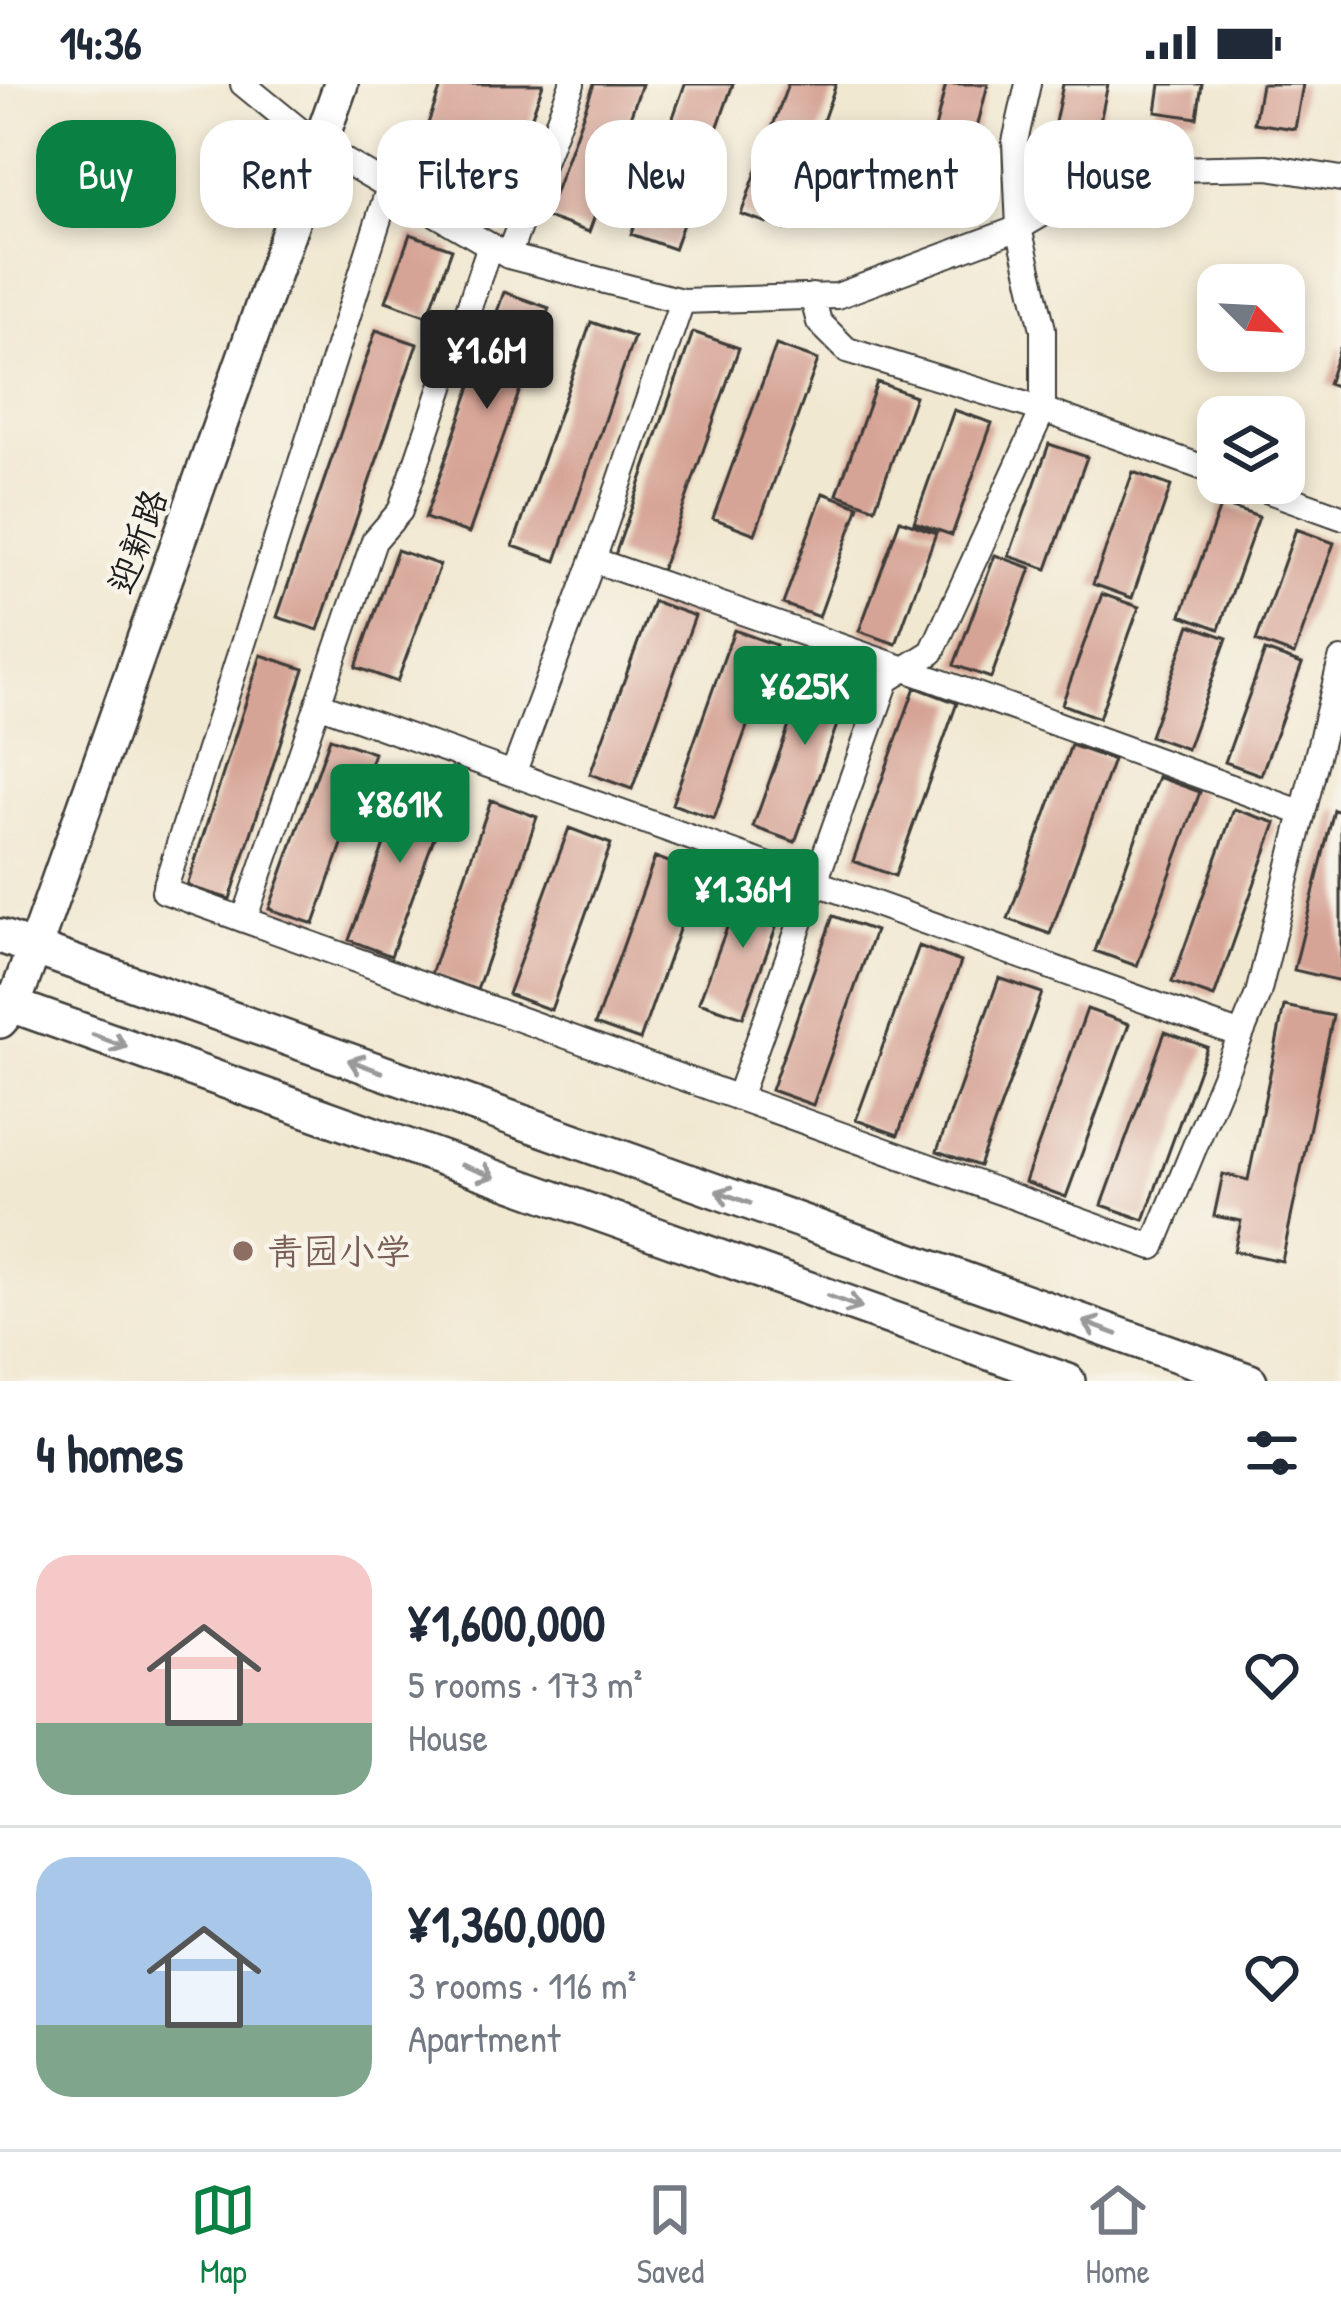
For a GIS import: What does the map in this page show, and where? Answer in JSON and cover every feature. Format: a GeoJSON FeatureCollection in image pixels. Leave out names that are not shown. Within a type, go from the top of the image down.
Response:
{"type":"FeatureCollection","features":[{"type":"Feature","properties":{"kind":"main road","name":"迎新路"},"geometry":{"type":"LineString","coordinates":[[328,120],[340,84]]}},
{"type":"Feature","properties":{"kind":"main road","name":"迎新路"},"geometry":{"type":"LineString","coordinates":[[4,1009],[34,949],[290,228]]}},
{"type":"Feature","properties":{"kind":"main road"},"geometry":{"type":"LineString","coordinates":[[0,936],[1250,1381]]}},
{"type":"Feature","properties":{"kind":"main road"},"geometry":{"type":"LineString","coordinates":[[4,1009],[1068,1381]]}},
{"type":"Feature","properties":{"kind":"street"},"geometry":{"type":"LineString","coordinates":[[243,84],[287,120]]}},
{"type":"Feature","properties":{"kind":"street"},"geometry":{"type":"LineString","coordinates":[[244,920],[374,541],[400,511],[499,250],[572,84]]}},
{"type":"Feature","properties":{"kind":"street"},"geometry":{"type":"LineString","coordinates":[[738,1098],[887,680],[932,652],[1043,410],[1043,328],[1019,228],[1015,142],[1028,84]]}},
{"type":"Feature","properties":{"kind":"street"},"geometry":{"type":"LineString","coordinates":[[460,228],[499,250],[682,301],[837,296],[1019,228],[1118,170],[1268,167],[1341,178]]}},
{"type":"Feature","properties":{"kind":"street"},"geometry":{"type":"LineString","coordinates":[[377,225],[164,891],[1153,1247],[1258,994],[1341,660]]}},
{"type":"Feature","properties":{"kind":"street"},"geometry":{"type":"LineString","coordinates":[[812,296],[819,322],[847,350],[1043,410],[1197,465]]}},
{"type":"Feature","properties":{"kind":"street"},"geometry":{"type":"LineString","coordinates":[[513,774],[682,301]]}},
{"type":"Feature","properties":{"kind":"street"},"geometry":{"type":"LineString","coordinates":[[1305,504],[1341,517]]}},
{"type":"Feature","properties":{"kind":"street"},"geometry":{"type":"LineString","coordinates":[[593,560],[1303,813]]}},
{"type":"Feature","properties":{"kind":"street"},"geometry":{"type":"LineString","coordinates":[[318,704],[1241,1035]]}},
{"type":"Feature","properties":{"kind":"building"},"geometry":{"type":"Polygon","coordinates":[[[442,84],[543,84],[530,120],[429,120],[442,84]]]}},
{"type":"Feature","properties":{"kind":"building"},"geometry":{"type":"Polygon","coordinates":[[[594,84],[642,84],[629,120],[585,120],[585,228],[590,228],[589,232],[561,222],[561,175],[594,84]]]}},
{"type":"Feature","properties":{"kind":"building"},"geometry":{"type":"Polygon","coordinates":[[[685,84],[733,84],[720,120],[672,120],[685,84]]]}},
{"type":"Feature","properties":{"kind":"building"},"geometry":{"type":"Polygon","coordinates":[[[788,84],[836,84],[823,120],[775,120],[788,84]]]}},
{"type":"Feature","properties":{"kind":"building"},"geometry":{"type":"Polygon","coordinates":[[[946,84],[988,84],[979,120],[937,120],[946,84]]]}},
{"type":"Feature","properties":{"kind":"building"},"geometry":{"type":"Polygon","coordinates":[[[1063,84],[1108,84],[1100,120],[1055,120],[1063,84]]]}},
{"type":"Feature","properties":{"kind":"building"},"geometry":{"type":"Polygon","coordinates":[[[1160,84],[1202,84],[1197,118],[1156,112],[1160,84]]]}},
{"type":"Feature","properties":{"kind":"building"},"geometry":{"type":"Polygon","coordinates":[[[1261,84],[1303,84],[1295,129],[1254,123],[1261,84]]]}},
{"type":"Feature","properties":{"kind":"building"},"geometry":{"type":"Polygon","coordinates":[[[751,186],[751,217],[741,214],[751,186]]]}},
{"type":"Feature","properties":{"kind":"building"},"geometry":{"type":"Polygon","coordinates":[[[633,228],[682,228],[674,249],[631,234],[633,228]]]}},
{"type":"Feature","properties":{"kind":"building"},"geometry":{"type":"Polygon","coordinates":[[[410,234],[452,249],[428,316],[386,301],[410,234]]]}},
{"type":"Feature","properties":{"kind":"building"},"geometry":{"type":"Polygon","coordinates":[[[504,292],[549,308],[469,533],[425,518],[504,292]]]}},
{"type":"Feature","properties":{"kind":"building"},"geometry":{"type":"Polygon","coordinates":[[[591,322],[634,337],[556,561],[513,546],[591,322]]]}},
{"type":"Feature","properties":{"kind":"building"},"geometry":{"type":"Polygon","coordinates":[[[376,330],[417,344],[318,630],[277,617],[376,330]]]}},
{"type":"Feature","properties":{"kind":"building"},"geometry":{"type":"Polygon","coordinates":[[[693,332],[739,348],[661,571],[615,555],[693,332]]]}},
{"type":"Feature","properties":{"kind":"building"},"geometry":{"type":"Polygon","coordinates":[[[776,345],[818,360],[755,534],[713,518],[776,345]]]}},
{"type":"Feature","properties":{"kind":"building"},"geometry":{"type":"Polygon","coordinates":[[[1341,348],[1341,389],[1328,384],[1341,348]]]}},
{"type":"Feature","properties":{"kind":"building"},"geometry":{"type":"Polygon","coordinates":[[[877,382],[915,396],[875,508],[837,494],[877,382]]]}},
{"type":"Feature","properties":{"kind":"building"},"geometry":{"type":"Polygon","coordinates":[[[954,410],[992,423],[952,535],[914,522],[954,410]]]}},
{"type":"Feature","properties":{"kind":"building"},"geometry":{"type":"Polygon","coordinates":[[[1049,444],[1087,457],[1047,569],[1009,556],[1049,444]]]}},
{"type":"Feature","properties":{"kind":"building"},"geometry":{"type":"Polygon","coordinates":[[[1133,472],[1171,486],[1132,598],[1093,584],[1133,472]]]}},
{"type":"Feature","properties":{"kind":"building"},"geometry":{"type":"Polygon","coordinates":[[[823,493],[859,506],[819,617],[783,604],[823,493]]]}},
{"type":"Feature","properties":{"kind":"building"},"geometry":{"type":"Polygon","coordinates":[[[1221,504],[1259,517],[1219,629],[1181,615],[1221,504]]]}},
{"type":"Feature","properties":{"kind":"building"},"geometry":{"type":"Polygon","coordinates":[[[900,520],[936,533],[896,644],[859,631],[900,520]]]}},
{"type":"Feature","properties":{"kind":"building"},"geometry":{"type":"Polygon","coordinates":[[[1296,529],[1334,543],[1294,655],[1256,641],[1296,529]]]}},
{"type":"Feature","properties":{"kind":"building"},"geometry":{"type":"Polygon","coordinates":[[[397,550],[440,565],[397,682],[356,667],[397,550]]]}},
{"type":"Feature","properties":{"kind":"building"},"geometry":{"type":"Polygon","coordinates":[[[995,555],[1031,568],[991,678],[954,665],[995,555]]]}},
{"type":"Feature","properties":{"kind":"building"},"geometry":{"type":"Polygon","coordinates":[[[1102,594],[1139,607],[1099,718],[1062,704],[1102,594]]]}},
{"type":"Feature","properties":{"kind":"building"},"geometry":{"type":"Polygon","coordinates":[[[653,601],[695,616],[632,789],[590,774],[653,601]]]}},
{"type":"Feature","properties":{"kind":"building"},"geometry":{"type":"Polygon","coordinates":[[[1190,625],[1227,638],[1187,749],[1150,736],[1190,625]]]}},
{"type":"Feature","properties":{"kind":"building"},"geometry":{"type":"Polygon","coordinates":[[[734,630],[776,645],[714,819],[672,804],[734,630]]]}},
{"type":"Feature","properties":{"kind":"building"},"geometry":{"type":"Polygon","coordinates":[[[1265,651],[1302,664],[1261,775],[1225,762],[1265,651]]]}},
{"type":"Feature","properties":{"kind":"building"},"geometry":{"type":"Polygon","coordinates":[[[815,653],[857,669],[795,842],[753,827],[815,653]]]}},
{"type":"Feature","properties":{"kind":"building"},"geometry":{"type":"Polygon","coordinates":[[[261,655],[304,669],[230,899],[187,886],[261,655]]]}},
{"type":"Feature","properties":{"kind":"building"},"geometry":{"type":"Polygon","coordinates":[[[915,687],[957,703],[895,876],[853,861],[915,687]]]}},
{"type":"Feature","properties":{"kind":"building"},"geometry":{"type":"Polygon","coordinates":[[[330,738],[374,753],[314,924],[269,909],[330,738]]]}},
{"type":"Feature","properties":{"kind":"building"},"geometry":{"type":"Polygon","coordinates":[[[1071,745],[1113,760],[1050,934],[1008,919],[1071,745]]]}},
{"type":"Feature","properties":{"kind":"building"},"geometry":{"type":"Polygon","coordinates":[[[409,776],[451,791],[391,956],[349,940],[409,776]]]}},
{"type":"Feature","properties":{"kind":"building"},"geometry":{"type":"Polygon","coordinates":[[[1158,777],[1200,792],[1137,966],[1095,951],[1158,777]]]}},
{"type":"Feature","properties":{"kind":"building"},"geometry":{"type":"Polygon","coordinates":[[[491,800],[537,817],[477,990],[431,974],[491,800]]]}},
{"type":"Feature","properties":{"kind":"building"},"geometry":{"type":"Polygon","coordinates":[[[1234,809],[1276,823],[1214,997],[1172,982],[1234,809]]]}},
{"type":"Feature","properties":{"kind":"building"},"geometry":{"type":"Polygon","coordinates":[[[1334,810],[1341,812],[1341,981],[1294,970],[1334,810]]]}},
{"type":"Feature","properties":{"kind":"building"},"geometry":{"type":"Polygon","coordinates":[[[569,828],[611,844],[551,1010],[508,994],[569,828]]]}},
{"type":"Feature","properties":{"kind":"building"},"geometry":{"type":"Polygon","coordinates":[[[655,857],[699,873],[640,1040],[595,1024],[655,857]]]}},
{"type":"Feature","properties":{"kind":"building"},"geometry":{"type":"Polygon","coordinates":[[[743,885],[786,901],[743,1017],[699,1002],[743,885]]]}},
{"type":"Feature","properties":{"kind":"building"},"geometry":{"type":"Polygon","coordinates":[[[833,916],[875,931],[813,1105],[771,1090],[833,916]]]}},
{"type":"Feature","properties":{"kind":"building"},"geometry":{"type":"Polygon","coordinates":[[[919,946],[961,962],[898,1135],[856,1120],[919,946]]]}},
{"type":"Feature","properties":{"kind":"building"},"geometry":{"type":"Polygon","coordinates":[[[999,978],[1042,993],[979,1166],[937,1151],[999,978]]]}},
{"type":"Feature","properties":{"kind":"building"},"geometry":{"type":"Polygon","coordinates":[[[1284,1006],[1333,1016],[1282,1261],[1234,1251],[1241,1221],[1214,1216],[1223,1174],[1248,1180],[1284,1006]]]}},
{"type":"Feature","properties":{"kind":"building"},"geometry":{"type":"Polygon","coordinates":[[[1087,1009],[1129,1024],[1066,1197],[1025,1182],[1087,1009]]]}},
{"type":"Feature","properties":{"kind":"building"},"geometry":{"type":"Polygon","coordinates":[[[1165,1032],[1207,1047],[1144,1220],[1102,1205],[1165,1032]]]}},
{"type":"Feature","properties":{"kind":"place","name":"青园小学"},"geometry":{"type":"Point","coordinates":[243,1251]}}]}
